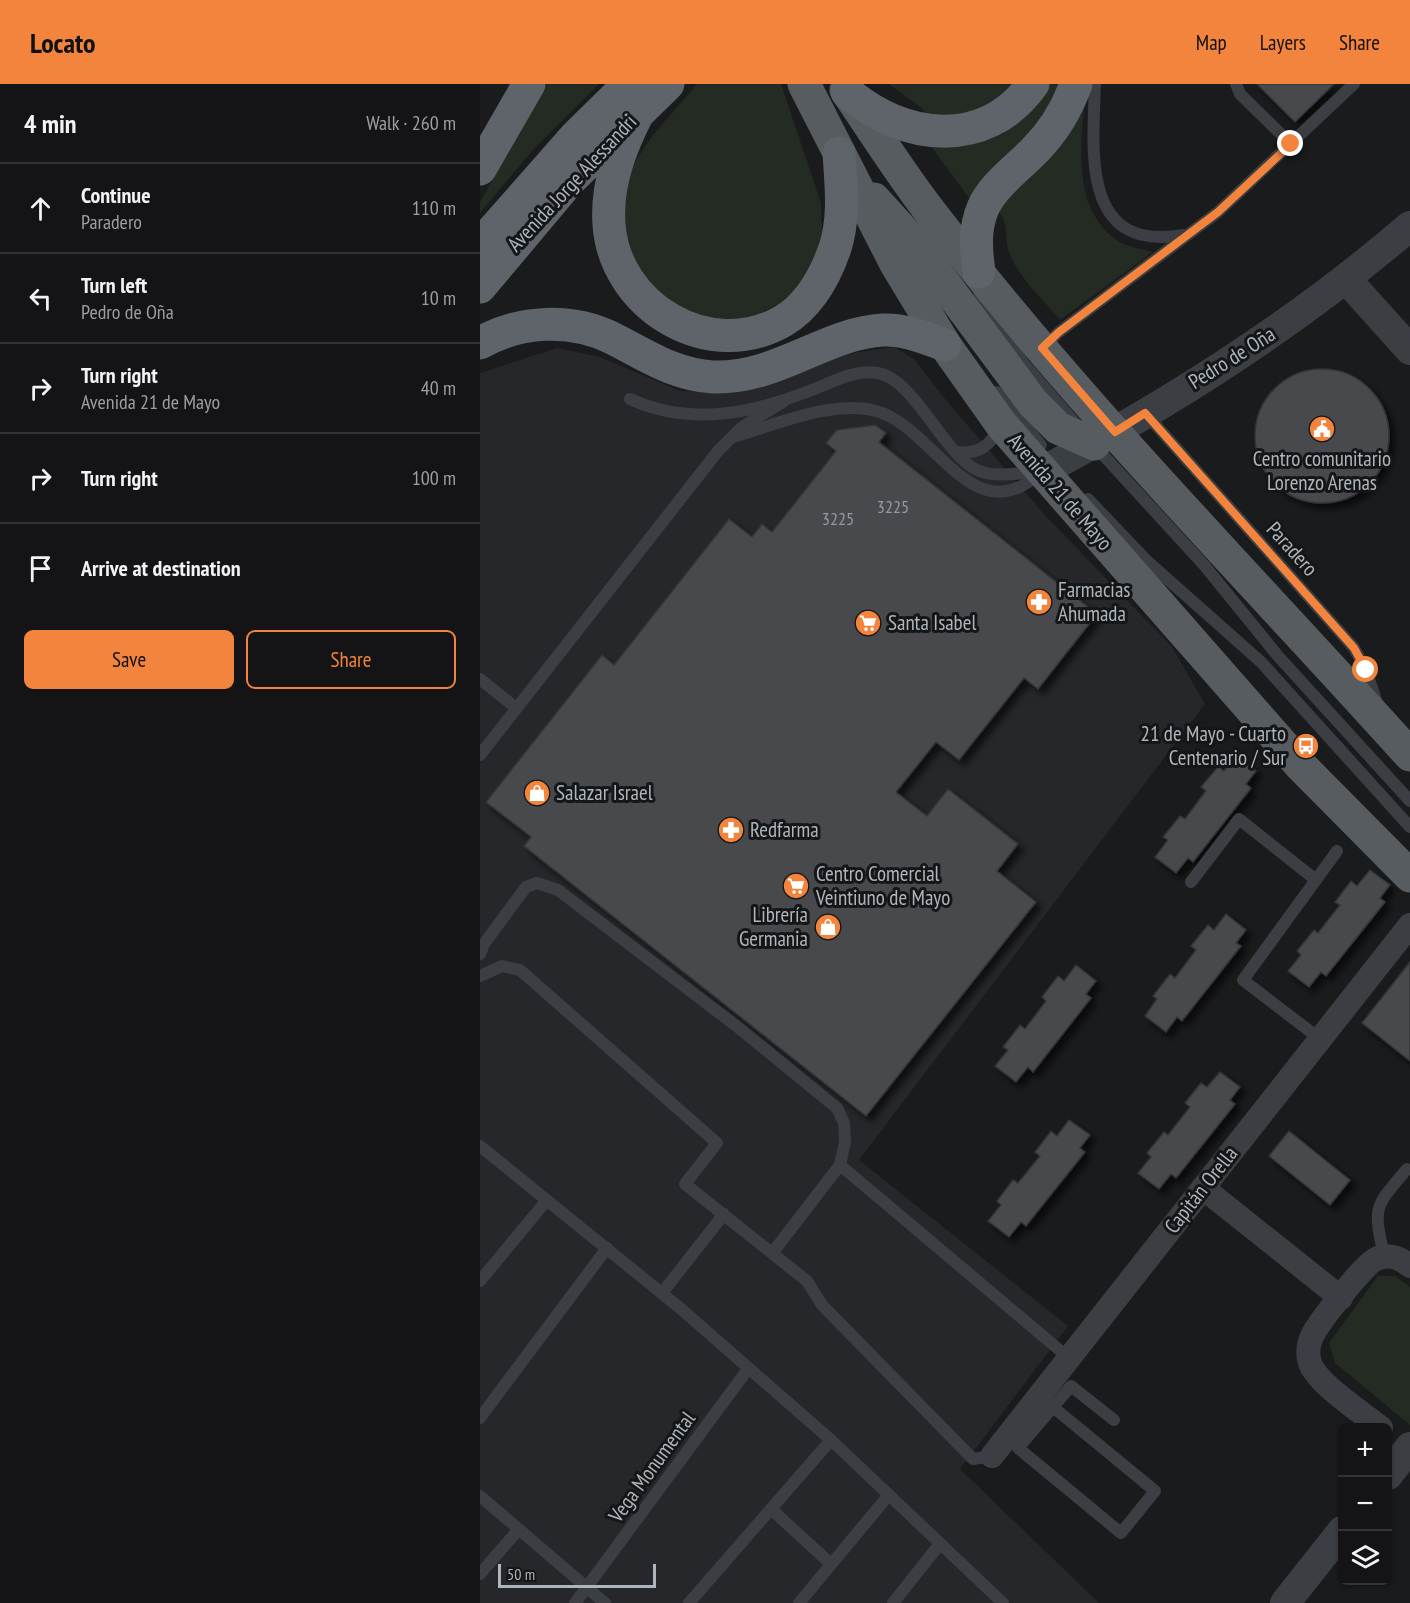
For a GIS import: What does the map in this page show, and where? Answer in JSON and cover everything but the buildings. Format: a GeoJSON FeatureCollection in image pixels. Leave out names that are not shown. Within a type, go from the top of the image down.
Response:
{"type":"FeatureCollection","features":[{"type":"Feature","properties":{"kind":"highway"},"geometry":{"type":"LineString","coordinates":[[480,169],[529,84]]}},
{"type":"Feature","properties":{"kind":"highway","name":"Avenida Jorge Alessandri"},"geometry":{"type":"LineString","coordinates":[[480,245],[552,162],[634,98],[668,84]]}},
{"type":"Feature","properties":{"kind":"highway"},"geometry":{"type":"LineString","coordinates":[[844,88],[869,111],[886,119],[918,129],[951,130],[969,128],[1001,114],[1033,84]]}},
{"type":"Feature","properties":{"kind":"highway"},"geometry":{"type":"LineString","coordinates":[[980,272],[976,240],[983,208],[996,189],[1049,134],[1061,118],[1076,84]]}},
{"type":"Feature","properties":{"kind":"highway"},"geometry":{"type":"LineString","coordinates":[[634,98],[610,190],[609,225],[615,257],[628,284],[649,306],[664,317],[697,330],[733,334],[767,328],[783,321],[810,298],[829,264],[840,227],[846,165]]}},
{"type":"Feature","properties":{"kind":"highway","name":"Avenida Jorge Alessandri"},"geometry":{"type":"LineString","coordinates":[[480,287],[569,181],[634,98]]}},
{"type":"Feature","properties":{"kind":"highway"},"geometry":{"type":"LineString","coordinates":[[480,342],[526,326],[561,324],[611,338],[677,371],[713,377],[771,369],[852,336],[884,330],[898,331],[945,345]]}},
{"type":"Feature","properties":{"kind":"main road","name":"Avenida 21 de Mayo"},"geometry":{"type":"LineString","coordinates":[[804,84],[896,264],[945,345],[1001,424],[1053,469],[1302,767],[1410,876]]}},
{"type":"Feature","properties":{"kind":"main road"},"geometry":{"type":"LineString","coordinates":[[844,88],[928,209],[1042,348],[1104,438],[1410,755]]}},
{"type":"Feature","properties":{"kind":"main road"},"geometry":{"type":"LineString","coordinates":[[846,165],[915,244],[1033,403],[1058,428],[1104,438]]}},
{"type":"Feature","properties":{"kind":"street","name":"Pedro de Oña"},"geometry":{"type":"LineString","coordinates":[[1053,469],[1284,325],[1347,280],[1410,226]]}},
{"type":"Feature","properties":{"kind":"street"},"geometry":{"type":"LineString","coordinates":[[1347,280],[1410,350]]}},
{"type":"Feature","properties":{"kind":"street","name":"Capitán Orella"},"geometry":{"type":"LineString","coordinates":[[992,1456],[1046,1401],[1069,1358],[1410,925]]}},
{"type":"Feature","properties":{"kind":"street"},"geometry":{"type":"LineString","coordinates":[[1203,1188],[1341,1298]]}},
{"type":"Feature","properties":{"kind":"street"},"geometry":{"type":"LineString","coordinates":[[1375,1423],[1318,1376],[1310,1363],[1309,1346],[1312,1337],[1367,1266],[1384,1256],[1396,1257],[1410,1266]]}},
{"type":"Feature","properties":{"kind":"street"},"geometry":{"type":"LineString","coordinates":[[1392,1468],[1404,1445]]}},
{"type":"Feature","properties":{"kind":"street"},"geometry":{"type":"LineString","coordinates":[[1285,1603],[1338,1536]]}},
{"type":"Feature","properties":{"kind":"lane"},"geometry":{"type":"LineString","coordinates":[[1095,84],[1094,175],[1103,203],[1117,220],[1137,232],[1160,237],[1186,235]]}},
{"type":"Feature","properties":{"kind":"lane"},"geometry":{"type":"LineString","coordinates":[[1236,84],[1240,94],[1291,144]]}},
{"type":"Feature","properties":{"kind":"lane"},"geometry":{"type":"LineString","coordinates":[[1042,348],[1059,332],[1242,191],[1354,84]]}},
{"type":"Feature","properties":{"kind":"lane"},"geometry":{"type":"LineString","coordinates":[[928,209],[1000,331],[1050,395],[1104,438],[1278,656],[1410,801]]}},
{"type":"Feature","properties":{"kind":"lane"},"geometry":{"type":"LineString","coordinates":[[945,345],[962,355],[981,372]]}},
{"type":"Feature","properties":{"kind":"lane"},"geometry":{"type":"LineString","coordinates":[[480,755],[732,437],[742,427],[783,402],[856,373],[888,374],[900,383],[957,452],[976,470],[987,473],[1053,469]]}},
{"type":"Feature","properties":{"kind":"lane"},"geometry":{"type":"LineString","coordinates":[[991,385],[1053,469]]}},
{"type":"Feature","properties":{"kind":"lane"},"geometry":{"type":"LineString","coordinates":[[630,399],[664,412],[697,416],[727,413],[783,402]]}},
{"type":"Feature","properties":{"kind":"lane"},"geometry":{"type":"LineString","coordinates":[[732,437],[831,410],[862,408],[878,411],[893,419],[970,483],[988,491],[1017,489],[1053,469]]}},
{"type":"Feature","properties":{"kind":"lane","name":"Paradero"},"geometry":{"type":"LineString","coordinates":[[1145,413],[1354,648],[1366,670],[1384,727]]}},
{"type":"Feature","properties":{"kind":"lane"},"geometry":{"type":"LineString","coordinates":[[957,452],[972,454],[980,451],[995,436],[1001,424]]}},
{"type":"Feature","properties":{"kind":"lane"},"geometry":{"type":"LineString","coordinates":[[1078,488],[1146,560],[1261,662],[1410,827]]}},
{"type":"Feature","properties":{"kind":"lane"},"geometry":{"type":"LineString","coordinates":[[480,679],[516,708]]}},
{"type":"Feature","properties":{"kind":"lane"},"geometry":{"type":"LineString","coordinates":[[1191,882],[1239,819],[1316,880]]}},
{"type":"Feature","properties":{"kind":"lane"},"geometry":{"type":"LineString","coordinates":[[1320,1039],[1244,980],[1337,851]]}},
{"type":"Feature","properties":{"kind":"lane"},"geometry":{"type":"LineString","coordinates":[[480,954],[484,944],[526,887],[537,883],[558,890],[739,1028],[837,1108],[844,1123],[845,1142],[840,1165],[773,1252]]}},
{"type":"Feature","properties":{"kind":"lane"},"geometry":{"type":"LineString","coordinates":[[480,974],[502,966],[520,970],[717,1143],[685,1184],[807,1281],[822,1305],[973,1459],[992,1456]]}},
{"type":"Feature","properties":{"kind":"lane"},"geometry":{"type":"LineString","coordinates":[[480,1146],[662,1293],[831,1440],[1002,1603]]}},
{"type":"Feature","properties":{"kind":"lane"},"geometry":{"type":"LineString","coordinates":[[840,1165],[1069,1358]]}},
{"type":"Feature","properties":{"kind":"lane"},"geometry":{"type":"LineString","coordinates":[[1384,1256],[1376,1220],[1377,1209],[1382,1199],[1407,1168]]}},
{"type":"Feature","properties":{"kind":"lane"},"geometry":{"type":"LineString","coordinates":[[480,1281],[548,1200]]}},
{"type":"Feature","properties":{"kind":"lane"},"geometry":{"type":"LineString","coordinates":[[662,1293],[724,1214]]}},
{"type":"Feature","properties":{"kind":"lane"},"geometry":{"type":"LineString","coordinates":[[480,1418],[607,1248]]}},
{"type":"Feature","properties":{"kind":"lane","name":"Vega Monumental"},"geometry":{"type":"LineString","coordinates":[[574,1603],[748,1369]]}},
{"type":"Feature","properties":{"kind":"lane"},"geometry":{"type":"LineString","coordinates":[[1046,1401],[1155,1491],[1121,1533],[1018,1448],[1046,1401],[1071,1386],[1114,1420]]}},
{"type":"Feature","properties":{"kind":"lane"},"geometry":{"type":"LineString","coordinates":[[689,1603],[831,1440]]}},
{"type":"Feature","properties":{"kind":"lane"},"geometry":{"type":"LineString","coordinates":[[480,1496],[605,1603]]}},
{"type":"Feature","properties":{"kind":"lane"},"geometry":{"type":"LineString","coordinates":[[799,1603],[888,1496]]}},
{"type":"Feature","properties":{"kind":"lane"},"geometry":{"type":"LineString","coordinates":[[771,1509],[831,1564]]}},
{"type":"Feature","properties":{"kind":"lane"},"geometry":{"type":"LineString","coordinates":[[480,1574],[519,1529]]}},
{"type":"Feature","properties":{"kind":"lane"},"geometry":{"type":"LineString","coordinates":[[893,1603],[939,1545]]}},
{"type":"Feature","properties":{"kind":"shaded area"},"geometry":{"type":"Polygon","coordinates":[[[547,84],[599,84],[531,152],[480,213],[480,202],[547,84]]]}},
{"type":"Feature","properties":{"kind":"shaded area"},"geometry":{"type":"Polygon","coordinates":[[[697,84],[781,84],[821,203],[822,234],[814,265],[793,292],[779,304],[752,317],[721,321],[676,311],[633,267],[622,213],[630,174],[636,160],[653,135],[697,84]]]}},
{"type":"Feature","properties":{"kind":"shaded area"},"geometry":{"type":"Polygon","coordinates":[[[889,84],[1018,84],[995,106],[928,120],[924,110],[889,84]]]}},
{"type":"Feature","properties":{"kind":"shaded area"},"geometry":{"type":"Polygon","coordinates":[[[1044,84],[1066,84],[1062,97],[976,202],[969,198],[927,141],[1044,84]]]}},
{"type":"Feature","properties":{"kind":"shaded area"},"geometry":{"type":"Polygon","coordinates":[[[1085,95],[1082,174],[1092,212],[1103,228],[1118,241],[1153,252],[1060,320],[1018,270],[1007,245],[1004,220],[996,207],[1085,95]]]}},
{"type":"Feature","properties":{"kind":"shaded area"},"geometry":{"type":"Polygon","coordinates":[[[894,347],[914,359],[945,399],[1044,514],[1172,647],[1205,704],[859,1160],[1068,1326],[960,1469],[1099,1603],[480,1603],[480,373],[557,348],[600,357],[680,391],[750,390],[833,356],[894,347]]]}},
{"type":"Feature","properties":{"kind":"shaded area"},"geometry":{"type":"Polygon","coordinates":[[[1378,1276],[1395,1276],[1410,1287],[1410,1425],[1335,1363],[1329,1343],[1378,1276]]]}},
{"type":"Feature","properties":{"kind":"place","name":"Centro comunitario Lorenzo Arenas"},"geometry":{"type":"Point","coordinates":[1322,429]}},
{"type":"Feature","properties":{"kind":"place","name":"Farmacias Ahumada"},"geometry":{"type":"Point","coordinates":[1039,602]}},
{"type":"Feature","properties":{"kind":"place","name":"Santa Isabel"},"geometry":{"type":"Point","coordinates":[868,623]}},
{"type":"Feature","properties":{"kind":"place","name":"21 de Mayo - Cuarto Centenario / Sur"},"geometry":{"type":"Point","coordinates":[1306,746]}},
{"type":"Feature","properties":{"kind":"place","name":"Salazar Israel"},"geometry":{"type":"Point","coordinates":[537,793]}},
{"type":"Feature","properties":{"kind":"place","name":"Redfarma"},"geometry":{"type":"Point","coordinates":[731,830]}},
{"type":"Feature","properties":{"kind":"place","name":"Centro Comercial Veintiuno de Mayo"},"geometry":{"type":"Point","coordinates":[796,886]}},
{"type":"Feature","properties":{"kind":"place","name":"Librería Germania"},"geometry":{"type":"Point","coordinates":[828,927]}},
{"type":"Feature","properties":{"kind":"route"},"geometry":{"type":"LineString","coordinates":[[1291,144],[1218,212],[1059,332],[1042,348],[1115,432],[1145,413],[1354,648],[1366,670]]}}]}
